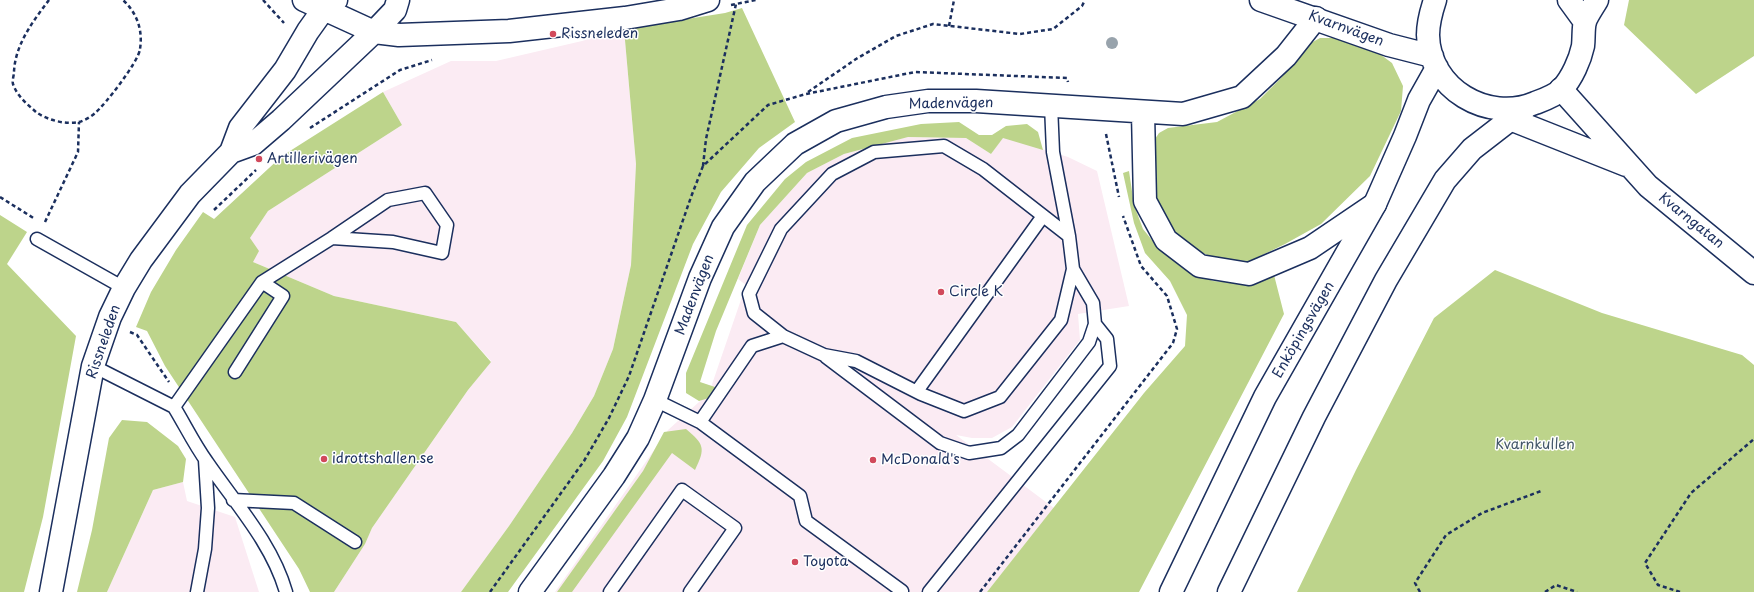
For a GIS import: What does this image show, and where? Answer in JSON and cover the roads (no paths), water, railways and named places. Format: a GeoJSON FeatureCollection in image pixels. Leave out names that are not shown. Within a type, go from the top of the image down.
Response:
{"type":"FeatureCollection","features":[{"type":"Feature","properties":{"kind":"street"},"geometry":{"type":"LineString","coordinates":[[304,0],[329,5],[374,32],[399,35],[509,31],[625,18],[679,9],[708,0]]}},
{"type":"Feature","properties":{"kind":"street","name":"Rissneleden"},"geometry":{"type":"LineString","coordinates":[[231,152],[253,144],[281,120],[374,32],[395,10],[398,0]]}},
{"type":"Feature","properties":{"kind":"street","name":"Kvarnvägen"},"geometry":{"type":"LineString","coordinates":[[1261,0],[1316,18],[1434,62]]}},
{"type":"Feature","properties":{"kind":"street"},"geometry":{"type":"LineString","coordinates":[[1435,0],[1430,16],[1428,36],[1434,62],[1449,85],[1465,98],[1484,107],[1517,113],[1631,167]]}},
{"type":"Feature","properties":{"kind":"street"},"geometry":{"type":"LineString","coordinates":[[1568,0],[1585,22]]}},
{"type":"Feature","properties":{"kind":"street"},"geometry":{"type":"LineString","coordinates":[[1229,592],[1318,410],[1386,280],[1445,180],[1472,149],[1517,113],[1561,89],[1575,68],[1582,46],[1585,22],[1597,0]]}},
{"type":"Feature","properties":{"kind":"street","name":"Rissneleden"},"geometry":{"type":"LineString","coordinates":[[51,592],[93,366],[110,317],[124,288],[141,260],[190,194],[231,152],[240,128],[285,70],[308,31],[329,5]]}},
{"type":"Feature","properties":{"kind":"street","name":"Madenvägen"},"geometry":{"type":"LineString","coordinates":[[530,592],[614,476],[638,438],[655,400],[700,278],[723,227],[755,182],[795,144],[836,122],[886,106],[928,101],[976,101],[1143,113],[1183,114],[1242,97],[1286,56],[1316,18]]}},
{"type":"Feature","properties":{"kind":"street","name":"Enköpingsvägen"},"geometry":{"type":"LineString","coordinates":[[1171,592],[1265,397],[1375,204],[1405,136],[1434,62]]}},
{"type":"Feature","properties":{"kind":"street","name":"Kvarngatan"},"geometry":{"type":"LineString","coordinates":[[1561,89],[1648,186],[1754,273]]}},
{"type":"Feature","properties":{"kind":"street"},"geometry":{"type":"LineString","coordinates":[[1143,113],[1145,201],[1166,240],[1200,266],[1249,274],[1310,248],[1375,204]]}},
{"type":"Feature","properties":{"kind":"lane"},"geometry":{"type":"LineString","coordinates":[[824,355],[856,361],[917,391],[964,411],[1000,397],[1061,320],[1073,269],[1070,236],[1053,152],[1051,106]]}},
{"type":"Feature","properties":{"kind":"lane"},"geometry":{"type":"LineString","coordinates":[[1070,236],[983,169],[944,146],[874,152],[832,174],[781,229],[749,294],[754,313],[783,336],[824,355],[940,443],[969,453],[1001,448],[1018,435],[1089,342],[1095,324],[1093,303],[1073,269]]}},
{"type":"Feature","properties":{"kind":"lane"},"geometry":{"type":"LineString","coordinates":[[174,407],[262,282],[332,238],[388,200],[425,192],[447,225],[442,253],[393,242],[332,238]]}},
{"type":"Feature","properties":{"kind":"lane"},"geometry":{"type":"LineString","coordinates":[[917,391],[1044,216]]}},
{"type":"Feature","properties":{"kind":"lane"},"geometry":{"type":"LineString","coordinates":[[37,239],[124,288]]}},
{"type":"Feature","properties":{"kind":"lane"},"geometry":{"type":"LineString","coordinates":[[235,372],[283,296],[262,282]]}},
{"type":"Feature","properties":{"kind":"lane"},"geometry":{"type":"LineString","coordinates":[[929,592],[1110,366],[1107,340],[1095,324]]}},
{"type":"Feature","properties":{"kind":"lane"},"geometry":{"type":"LineString","coordinates":[[700,422],[752,346],[783,336]]}},
{"type":"Feature","properties":{"kind":"lane"},"geometry":{"type":"LineString","coordinates":[[93,366],[174,407],[205,460],[258,533],[282,579],[286,592]]}},
{"type":"Feature","properties":{"kind":"lane"},"geometry":{"type":"LineString","coordinates":[[655,400],[700,422],[800,496],[806,521],[904,592]]}},
{"type":"Feature","properties":{"kind":"lane"},"geometry":{"type":"LineString","coordinates":[[197,592],[205,549],[208,508],[205,460]]}},
{"type":"Feature","properties":{"kind":"lane"},"geometry":{"type":"LineString","coordinates":[[610,592],[682,490],[735,528],[690,592]]}},
{"type":"Feature","properties":{"kind":"lane"},"geometry":{"type":"LineString","coordinates":[[234,500],[294,503],[355,542]]}},
{"type":"Feature","properties":{"kind":"place","name":"Rissneleden"},"geometry":{"type":"Point","coordinates":[553,34]}},
{"type":"Feature","properties":{"kind":"place","name":"Artillerivägen"},"geometry":{"type":"Point","coordinates":[259,159]}},
{"type":"Feature","properties":{"kind":"place","name":"Circle K"},"geometry":{"type":"Point","coordinates":[941,292]}},
{"type":"Feature","properties":{"kind":"place","name":"idrottshallen.se"},"geometry":{"type":"Point","coordinates":[324,459]}},
{"type":"Feature","properties":{"kind":"place","name":"McDonald's"},"geometry":{"type":"Point","coordinates":[873,460]}},
{"type":"Feature","properties":{"kind":"place","name":"Toyota"},"geometry":{"type":"Point","coordinates":[795,562]}},
{"type":"Feature","properties":{"kind":"park label","name":"Kvarnkullen"},"geometry":{"type":"Point","coordinates":[1535,445]}}]}
